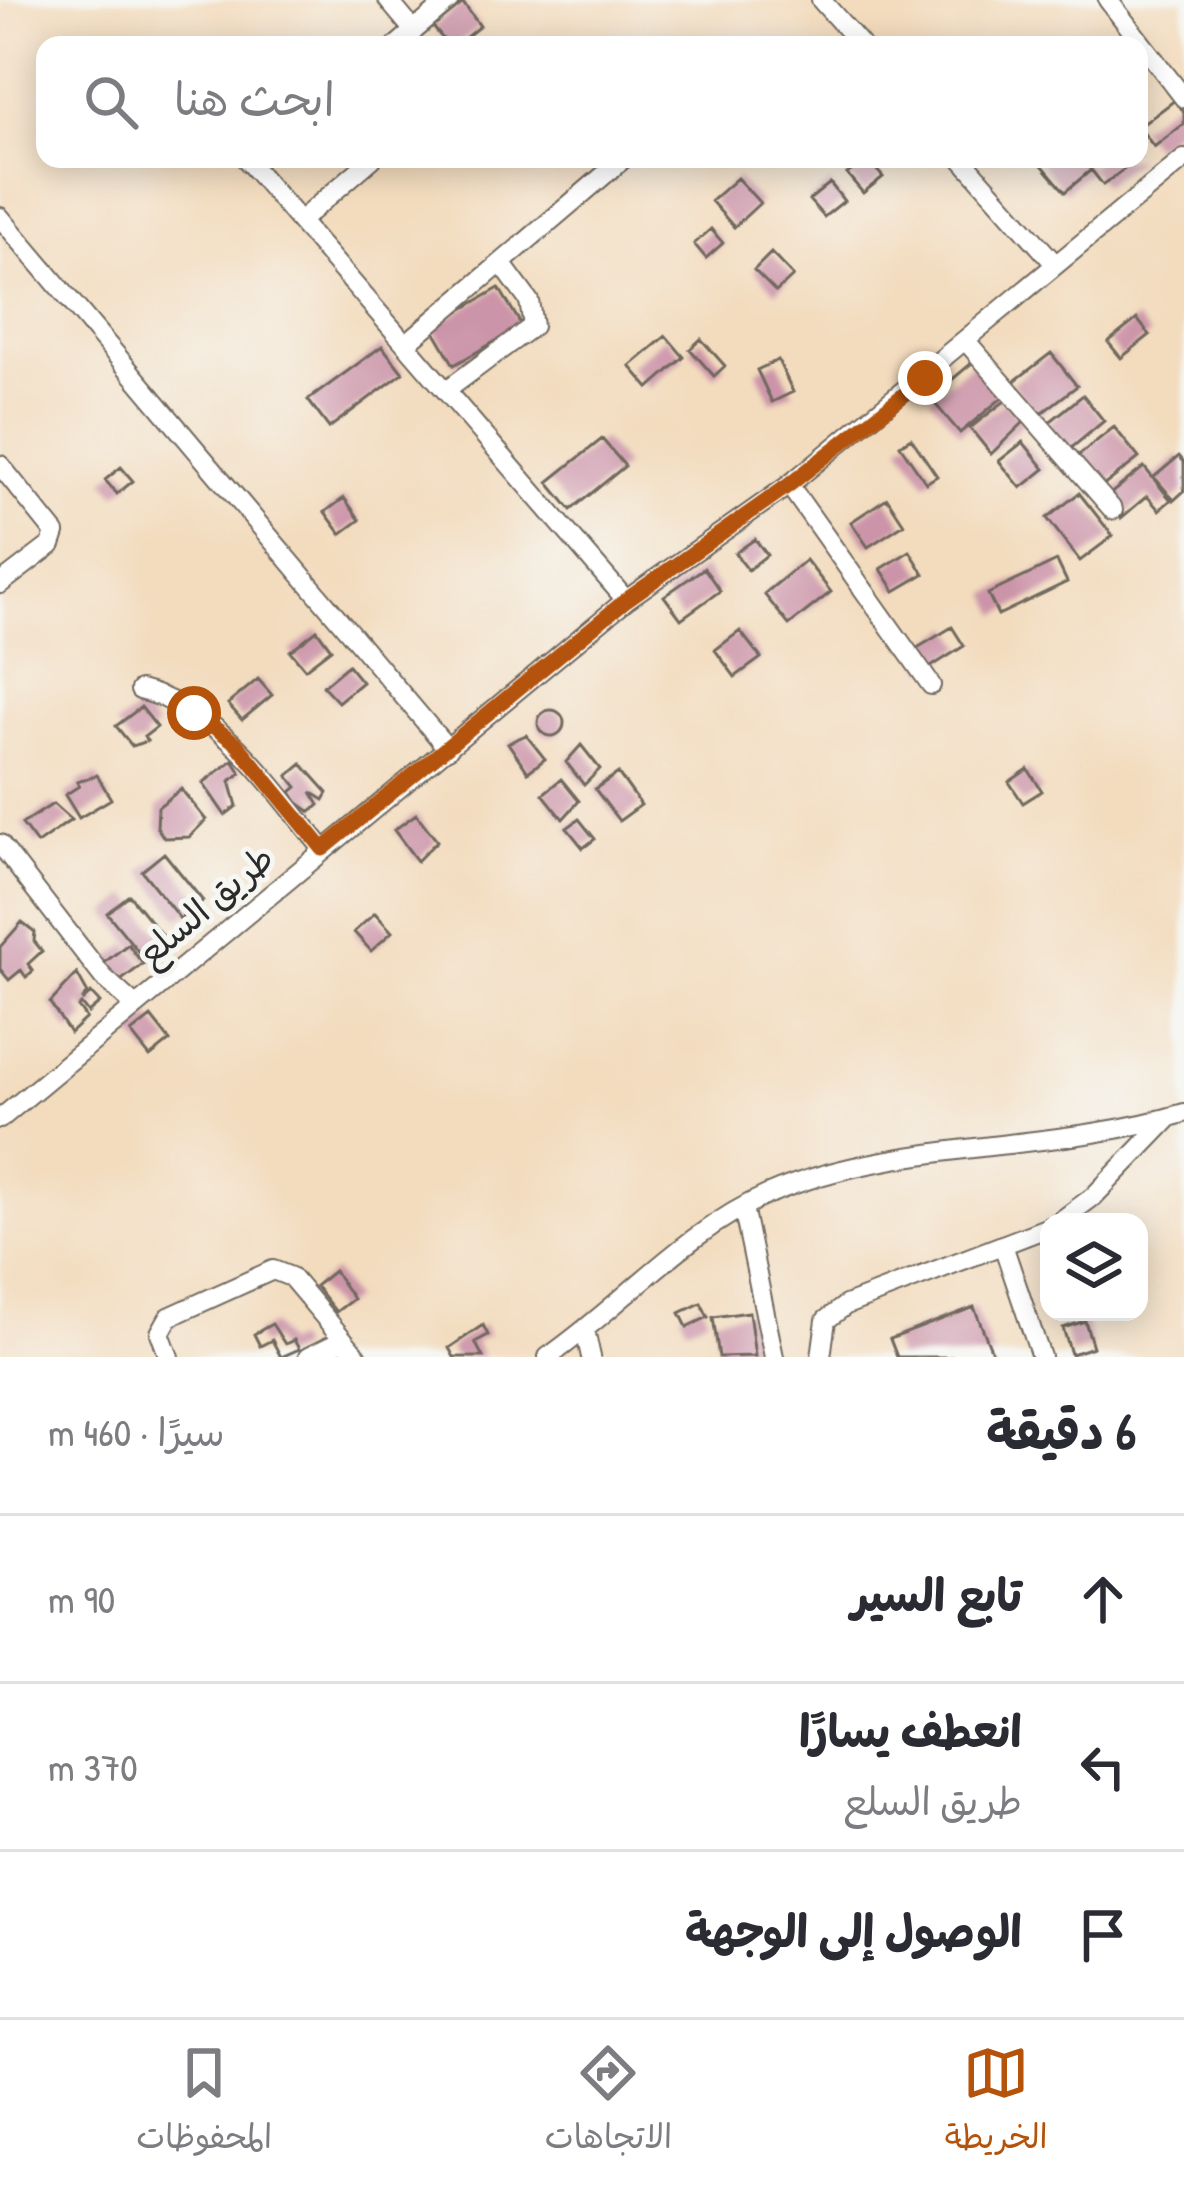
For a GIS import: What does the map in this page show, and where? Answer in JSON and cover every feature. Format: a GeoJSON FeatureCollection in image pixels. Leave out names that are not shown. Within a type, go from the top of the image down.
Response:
{"type":"FeatureCollection","features":[{"type":"Feature","properties":{"kind":"street"},"geometry":{"type":"LineString","coordinates":[[388,0],[414,31]]}},
{"type":"Feature","properties":{"kind":"street"},"geometry":{"type":"LineString","coordinates":[[408,36],[449,0]]}},
{"type":"Feature","properties":{"kind":"street"},"geometry":{"type":"LineString","coordinates":[[1108,0],[1136,36]]}},
{"type":"Feature","properties":{"kind":"street"},"geometry":{"type":"LineString","coordinates":[[827,2],[854,36]]}},
{"type":"Feature","properties":{"kind":"street"},"geometry":{"type":"LineString","coordinates":[[1148,52],[1184,98]]}},
{"type":"Feature","properties":{"kind":"street","name":"طريق السلع"},"geometry":{"type":"LineString","coordinates":[[0,1119],[626,600],[789,485],[1184,159]]}},
{"type":"Feature","properties":{"kind":"street"},"geometry":{"type":"LineString","coordinates":[[259,168],[626,600]]}},
{"type":"Feature","properties":{"kind":"street"},"geometry":{"type":"LineString","coordinates":[[302,220],[362,168]]}},
{"type":"Feature","properties":{"kind":"street"},"geometry":{"type":"LineString","coordinates":[[408,342],[612,168]]}},
{"type":"Feature","properties":{"kind":"street"},"geometry":{"type":"LineString","coordinates":[[970,168],[1055,264]]}},
{"type":"Feature","properties":{"kind":"street"},"geometry":{"type":"LineString","coordinates":[[0,217],[448,749]]}},
{"type":"Feature","properties":{"kind":"street"},"geometry":{"type":"LineString","coordinates":[[448,389],[533,326],[529,301],[501,263]]}},
{"type":"Feature","properties":{"kind":"street"},"geometry":{"type":"LineString","coordinates":[[967,341],[1113,511]]}},
{"type":"Feature","properties":{"kind":"street"},"geometry":{"type":"LineString","coordinates":[[0,465],[55,533],[51,544],[0,584]]}},
{"type":"Feature","properties":{"kind":"street"},"geometry":{"type":"LineString","coordinates":[[789,485],[931,685]]}},
{"type":"Feature","properties":{"kind":"street"},"geometry":{"type":"LineString","coordinates":[[140,690],[164,696],[236,743],[323,849]]}},
{"type":"Feature","properties":{"kind":"street"},"geometry":{"type":"LineString","coordinates":[[0,844],[103,977],[135,1006]]}},
{"type":"Feature","properties":{"kind":"street"},"geometry":{"type":"LineString","coordinates":[[548,1357],[696,1235],[784,1188],[847,1171],[1177,1115]]}},
{"type":"Feature","properties":{"kind":"street"},"geometry":{"type":"LineString","coordinates":[[1071,1213],[1177,1115]]}},
{"type":"Feature","properties":{"kind":"street"},"geometry":{"type":"LineString","coordinates":[[743,1207],[774,1357]]}},
{"type":"Feature","properties":{"kind":"street"},"geometry":{"type":"LineString","coordinates":[[821,1357],[826,1320],[846,1305],[1040,1231]]}},
{"type":"Feature","properties":{"kind":"street"},"geometry":{"type":"LineString","coordinates":[[1004,1248],[1041,1357]]}},
{"type":"Feature","properties":{"kind":"street"},"geometry":{"type":"LineString","coordinates":[[169,1357],[160,1334],[169,1317],[273,1270],[291,1277],[358,1357]]}},
{"type":"Feature","properties":{"kind":"street"},"geometry":{"type":"LineString","coordinates":[[585,1330],[592,1357]]}},
{"type":"Feature","properties":{"kind":"street"},"geometry":{"type":"LineString","coordinates":[[308,1357],[344,1340]]}},
{"type":"Feature","properties":{"kind":"building"},"geometry":{"type":"Polygon","coordinates":[[[463,3],[480,26],[467,36],[440,36],[433,27],[463,3]]]}},
{"type":"Feature","properties":{"kind":"building"},"geometry":{"type":"Polygon","coordinates":[[[1175,100],[1184,112],[1184,124],[1154,147],[1148,139],[1148,120],[1175,100]]]}},
{"type":"Feature","properties":{"kind":"building"},"geometry":{"type":"Polygon","coordinates":[[[855,168],[875,168],[883,177],[863,193],[847,174],[855,168]]]}},
{"type":"Feature","properties":{"kind":"building"},"geometry":{"type":"Polygon","coordinates":[[[1045,168],[1089,168],[1091,170],[1065,192],[1045,168]]]}},
{"type":"Feature","properties":{"kind":"building"},"geometry":{"type":"Polygon","coordinates":[[[1090,168],[1126,168],[1103,185],[1090,168]]]}},
{"type":"Feature","properties":{"kind":"building"},"geometry":{"type":"Polygon","coordinates":[[[737,178],[760,203],[734,227],[711,201],[737,178]]]}},
{"type":"Feature","properties":{"kind":"building"},"geometry":{"type":"Polygon","coordinates":[[[830,183],[844,201],[824,217],[809,200],[830,183]]]}},
{"type":"Feature","properties":{"kind":"building"},"geometry":{"type":"Polygon","coordinates":[[[711,229],[723,243],[706,258],[694,244],[711,229]]]}},
{"type":"Feature","properties":{"kind":"building"},"geometry":{"type":"Polygon","coordinates":[[[771,253],[793,276],[776,292],[754,270],[771,253]]]}},
{"type":"Feature","properties":{"kind":"building"},"geometry":{"type":"Polygon","coordinates":[[[499,288],[522,326],[454,365],[432,327],[499,288]]]}},
{"type":"Feature","properties":{"kind":"building"},"geometry":{"type":"Polygon","coordinates":[[[1137,319],[1150,335],[1121,358],[1108,342],[1137,319]]]}},
{"type":"Feature","properties":{"kind":"building"},"geometry":{"type":"Polygon","coordinates":[[[666,336],[684,357],[649,388],[630,366],[666,336]]]}},
{"type":"Feature","properties":{"kind":"building"},"geometry":{"type":"Polygon","coordinates":[[[701,339],[725,366],[714,376],[690,349],[701,339]]]}},
{"type":"Feature","properties":{"kind":"building"},"geometry":{"type":"Polygon","coordinates":[[[382,346],[403,373],[329,428],[308,400],[382,346]]]}},
{"type":"Feature","properties":{"kind":"building"},"geometry":{"type":"Polygon","coordinates":[[[1051,353],[1077,386],[1038,416],[1012,383],[1051,353]]]}},
{"type":"Feature","properties":{"kind":"building"},"geometry":{"type":"Polygon","coordinates":[[[778,360],[793,392],[772,402],[757,370],[778,360]]]}},
{"type":"Feature","properties":{"kind":"building"},"geometry":{"type":"Polygon","coordinates":[[[973,362],[1003,397],[960,433],[930,398],[973,362]]]}},
{"type":"Feature","properties":{"kind":"building"},"geometry":{"type":"Polygon","coordinates":[[[1083,395],[1104,421],[1069,450],[1047,424],[1083,395]]]}},
{"type":"Feature","properties":{"kind":"building"},"geometry":{"type":"Polygon","coordinates":[[[1006,400],[1024,422],[991,454],[970,428],[1006,400]]]}},
{"type":"Feature","properties":{"kind":"building"},"geometry":{"type":"Polygon","coordinates":[[[1114,427],[1139,458],[1098,490],[1074,459],[1114,427]]]}},
{"type":"Feature","properties":{"kind":"building"},"geometry":{"type":"Polygon","coordinates":[[[911,438],[937,476],[926,483],[900,445],[911,438]]]}},
{"type":"Feature","properties":{"kind":"building"},"geometry":{"type":"Polygon","coordinates":[[[602,439],[625,466],[571,510],[548,482],[602,439]]]}},
{"type":"Feature","properties":{"kind":"building"},"geometry":{"type":"Polygon","coordinates":[[[1023,442],[1045,469],[1021,488],[999,461],[1023,442]]]}},
{"type":"Feature","properties":{"kind":"building"},"geometry":{"type":"Polygon","coordinates":[[[1179,456],[1184,462],[1184,491],[1174,500],[1154,477],[1179,456]]]}},
{"type":"Feature","properties":{"kind":"building"},"geometry":{"type":"Polygon","coordinates":[[[121,467],[133,481],[117,494],[105,480],[121,467]]]}},
{"type":"Feature","properties":{"kind":"building"},"geometry":{"type":"Polygon","coordinates":[[[1144,467],[1171,500],[1159,510],[1147,496],[1121,518],[1105,498],[1144,467]]]}},
{"type":"Feature","properties":{"kind":"building"},"geometry":{"type":"Polygon","coordinates":[[[1079,493],[1113,536],[1080,561],[1047,518],[1079,493]]]}},
{"type":"Feature","properties":{"kind":"building"},"geometry":{"type":"Polygon","coordinates":[[[344,498],[360,520],[341,534],[325,512],[344,498]]]}},
{"type":"Feature","properties":{"kind":"building"},"geometry":{"type":"Polygon","coordinates":[[[887,498],[904,524],[868,547],[851,522],[887,498]]]}},
{"type":"Feature","properties":{"kind":"building"},"geometry":{"type":"Polygon","coordinates":[[[755,539],[767,555],[748,570],[735,553],[755,539]]]}},
{"type":"Feature","properties":{"kind":"building"},"geometry":{"type":"Polygon","coordinates":[[[910,551],[924,574],[895,591],[881,569],[910,551]]]}},
{"type":"Feature","properties":{"kind":"building"},"geometry":{"type":"Polygon","coordinates":[[[806,560],[831,592],[789,625],[764,594],[806,560]]]}},
{"type":"Feature","properties":{"kind":"building"},"geometry":{"type":"Polygon","coordinates":[[[1057,561],[1067,582],[998,615],[988,594],[1057,561]]]}},
{"type":"Feature","properties":{"kind":"building"},"geometry":{"type":"Polygon","coordinates":[[[704,568],[720,591],[681,619],[664,596],[704,568]]]}},
{"type":"Feature","properties":{"kind":"building"},"geometry":{"type":"Polygon","coordinates":[[[952,627],[964,646],[926,670],[914,650],[952,627]]]}},
{"type":"Feature","properties":{"kind":"building"},"geometry":{"type":"Polygon","coordinates":[[[317,630],[331,649],[305,669],[290,651],[317,630]]]}},
{"type":"Feature","properties":{"kind":"building"},"geometry":{"type":"Polygon","coordinates":[[[740,631],[761,658],[735,677],[715,650],[740,631]]]}},
{"type":"Feature","properties":{"kind":"building"},"geometry":{"type":"Polygon","coordinates":[[[348,665],[362,682],[338,702],[323,686],[348,665]]]}},
{"type":"Feature","properties":{"kind":"building"},"geometry":{"type":"Polygon","coordinates":[[[258,679],[272,695],[242,720],[228,704],[258,679]]]}},
{"type":"Feature","properties":{"kind":"building"},"geometry":{"type":"Polygon","coordinates":[[[141,707],[157,727],[144,737],[147,741],[132,746],[116,726],[141,707]]]}},
{"type":"Feature","properties":{"kind":"building"},"geometry":{"type":"Polygon","coordinates":[[[551,710],[564,723],[551,736],[538,723],[551,710]]]}},
{"type":"Feature","properties":{"kind":"building"},"geometry":{"type":"Polygon","coordinates":[[[526,735],[545,759],[528,772],[508,743],[526,735]]]}},
{"type":"Feature","properties":{"kind":"building"},"geometry":{"type":"Polygon","coordinates":[[[581,745],[600,769],[584,785],[566,762],[581,745]]]}},
{"type":"Feature","properties":{"kind":"building"},"geometry":{"type":"Polygon","coordinates":[[[233,760],[241,773],[230,781],[237,806],[225,815],[203,783],[233,760]]]}},
{"type":"Feature","properties":{"kind":"building"},"geometry":{"type":"Polygon","coordinates":[[[302,764],[328,793],[324,800],[311,792],[319,805],[311,812],[297,802],[291,792],[297,787],[288,776],[302,764]]]}},
{"type":"Feature","properties":{"kind":"building"},"geometry":{"type":"Polygon","coordinates":[[[1028,769],[1042,791],[1023,803],[1009,782],[1028,769]]]}},
{"type":"Feature","properties":{"kind":"building"},"geometry":{"type":"Polygon","coordinates":[[[618,773],[641,805],[619,821],[595,789],[618,773]]]}},
{"type":"Feature","properties":{"kind":"building"},"geometry":{"type":"Polygon","coordinates":[[[97,775],[111,799],[79,818],[65,795],[79,786],[77,782],[97,775]]]}},
{"type":"Feature","properties":{"kind":"building"},"geometry":{"type":"Polygon","coordinates":[[[561,779],[579,801],[563,819],[543,794],[561,779]]]}},
{"type":"Feature","properties":{"kind":"building"},"geometry":{"type":"Polygon","coordinates":[[[181,789],[206,820],[189,837],[164,838],[157,827],[158,807],[181,789]]]}},
{"type":"Feature","properties":{"kind":"building"},"geometry":{"type":"Polygon","coordinates":[[[53,804],[71,820],[37,844],[22,824],[53,804]]]}},
{"type":"Feature","properties":{"kind":"building"},"geometry":{"type":"Polygon","coordinates":[[[416,814],[437,841],[417,861],[394,830],[416,814]]]}},
{"type":"Feature","properties":{"kind":"building"},"geometry":{"type":"Polygon","coordinates":[[[579,819],[595,839],[583,848],[567,828],[579,819]]]}},
{"type":"Feature","properties":{"kind":"building"},"geometry":{"type":"Polygon","coordinates":[[[164,853],[203,901],[180,919],[142,871],[164,853]]]}},
{"type":"Feature","properties":{"kind":"building"},"geometry":{"type":"Polygon","coordinates":[[[129,895],[168,943],[146,961],[107,913],[129,895]]]}},
{"type":"Feature","properties":{"kind":"building"},"geometry":{"type":"Polygon","coordinates":[[[375,913],[392,932],[371,951],[354,932],[375,913]]]}},
{"type":"Feature","properties":{"kind":"building"},"geometry":{"type":"Polygon","coordinates":[[[22,922],[35,932],[34,941],[42,951],[28,964],[33,971],[26,977],[21,970],[9,980],[0,969],[0,947],[22,922]]]}},
{"type":"Feature","properties":{"kind":"building"},"geometry":{"type":"Polygon","coordinates":[[[128,944],[143,964],[115,985],[100,966],[128,944]]]}},
{"type":"Feature","properties":{"kind":"building"},"geometry":{"type":"Polygon","coordinates":[[[77,974],[87,992],[82,1001],[91,993],[100,1003],[88,1013],[81,1004],[78,1007],[86,1018],[70,1033],[50,1003],[77,974]]]}},
{"type":"Feature","properties":{"kind":"building"},"geometry":{"type":"Polygon","coordinates":[[[151,1017],[170,1041],[150,1057],[131,1033],[151,1017]]]}},
{"type":"Feature","properties":{"kind":"building"},"geometry":{"type":"Polygon","coordinates":[[[334,1271],[353,1299],[336,1312],[315,1286],[334,1271]]]}},
{"type":"Feature","properties":{"kind":"building"},"geometry":{"type":"Polygon","coordinates":[[[701,1303],[708,1317],[687,1327],[680,1313],[701,1303]]]}},
{"type":"Feature","properties":{"kind":"building"},"geometry":{"type":"Polygon","coordinates":[[[974,1307],[994,1357],[897,1357],[890,1339],[974,1307]]]}},
{"type":"Feature","properties":{"kind":"building"},"geometry":{"type":"Polygon","coordinates":[[[749,1312],[755,1356],[719,1357],[713,1317],[749,1312]]]}},
{"type":"Feature","properties":{"kind":"building"},"geometry":{"type":"Polygon","coordinates":[[[1085,1321],[1093,1347],[1071,1354],[1063,1328],[1085,1321]]]}},
{"type":"Feature","properties":{"kind":"building"},"geometry":{"type":"Polygon","coordinates":[[[272,1324],[285,1344],[294,1340],[299,1349],[281,1357],[272,1340],[260,1346],[254,1334],[272,1324]]]}},
{"type":"Feature","properties":{"kind":"building"},"geometry":{"type":"Polygon","coordinates":[[[483,1325],[488,1335],[475,1342],[483,1357],[454,1357],[449,1348],[483,1325]]]}},
{"type":"Feature","properties":{"kind":"route"},"geometry":{"type":"LineString","coordinates":[[194,713],[236,743],[323,849],[626,600],[789,485],[925,378]]}}]}
